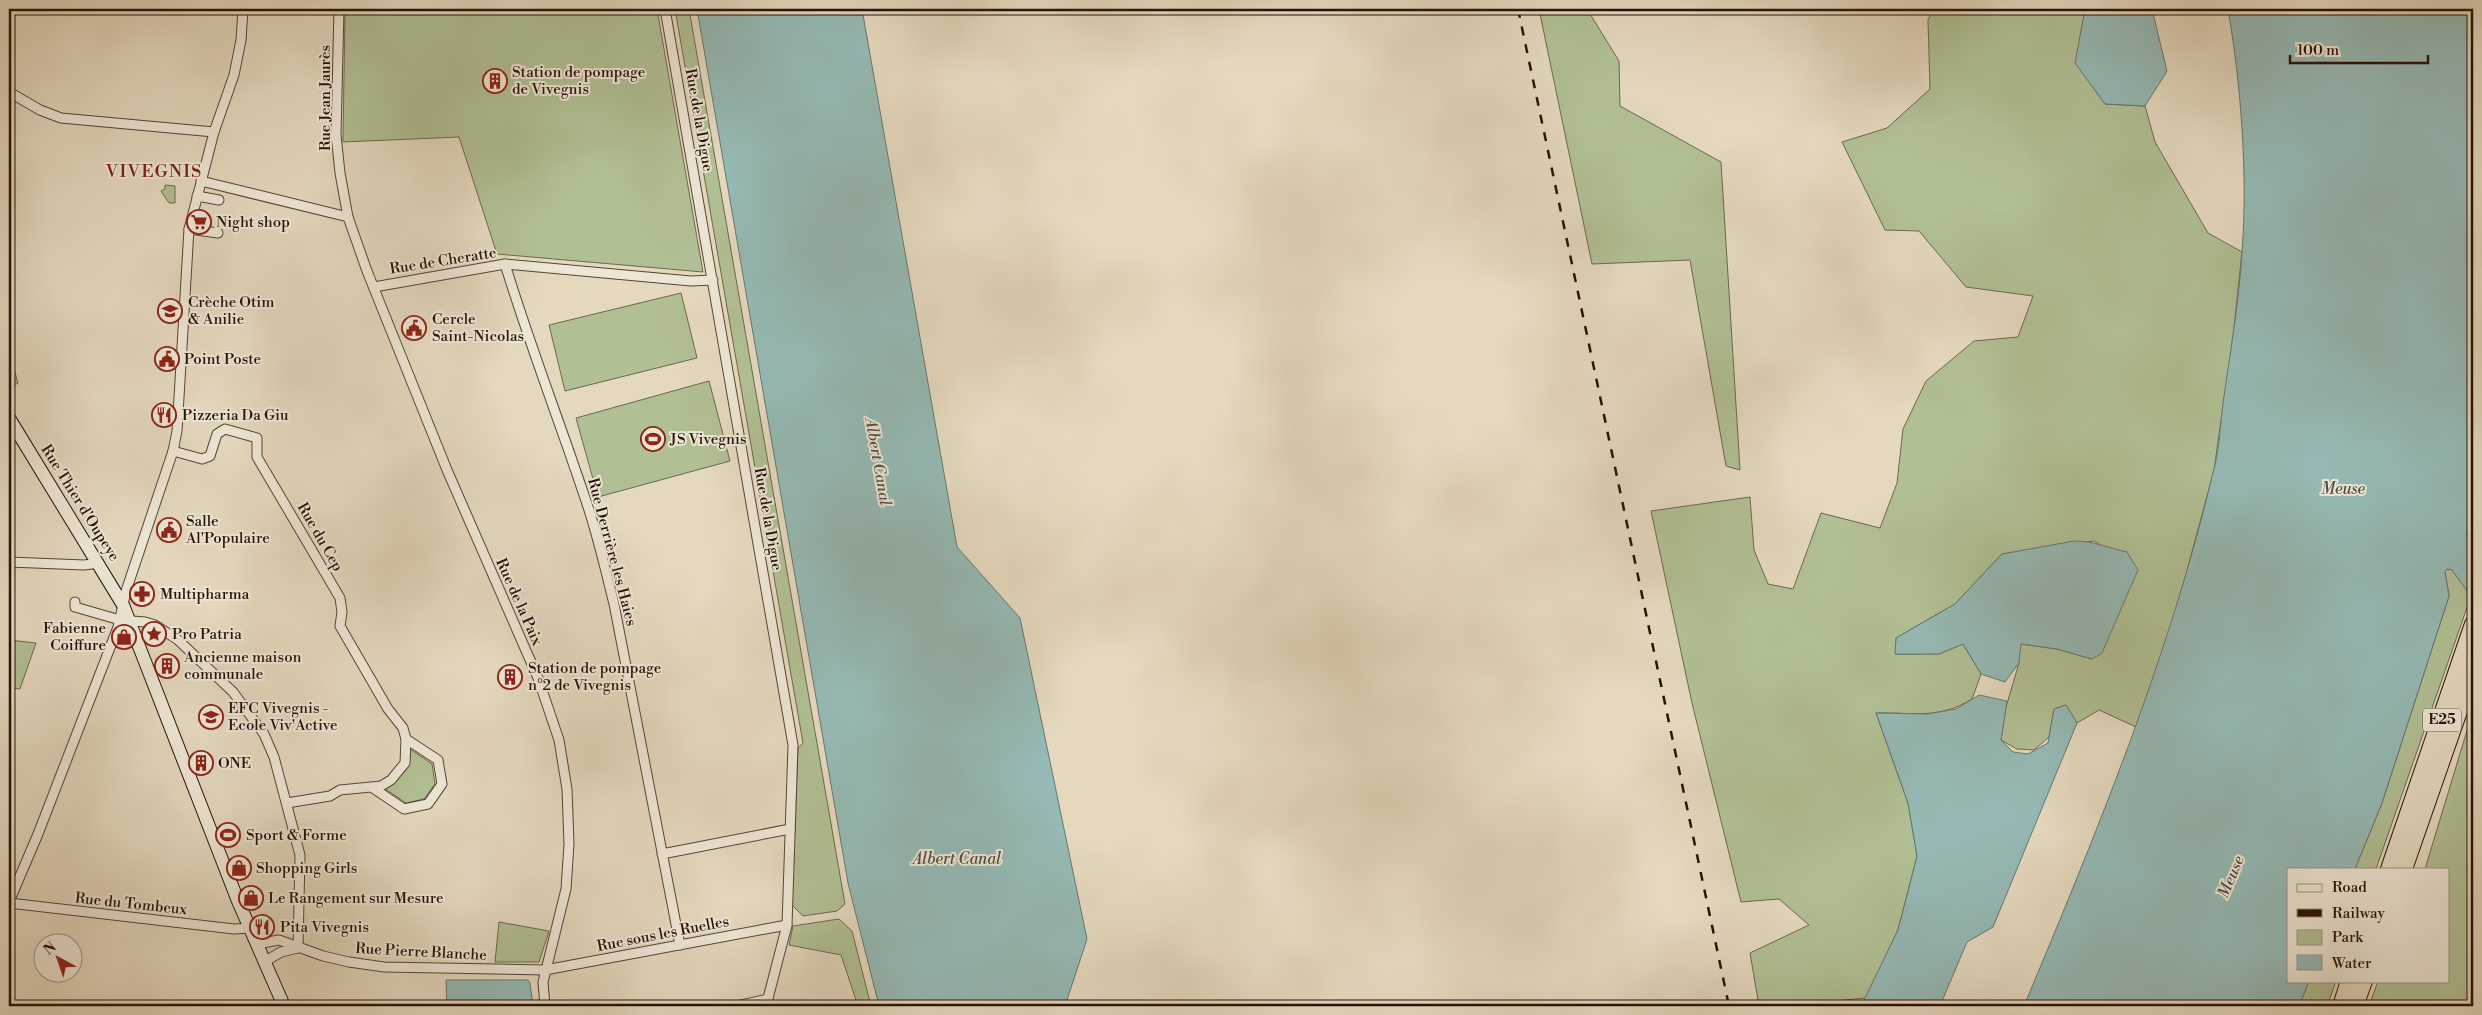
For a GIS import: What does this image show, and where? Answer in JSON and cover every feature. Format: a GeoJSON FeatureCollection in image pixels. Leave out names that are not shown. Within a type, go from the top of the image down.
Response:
{"type":"FeatureCollection","features":[{"type":"Feature","properties":{"kind":"highway","name":"E25"},"geometry":{"type":"LineString","coordinates":[[2389,868],[2473,624]]}},
{"type":"Feature","properties":{"kind":"highway","name":"E25"},"geometry":{"type":"LineString","coordinates":[[2404,868],[2473,671]]}},
{"type":"Feature","properties":{"kind":"highway"},"geometry":{"type":"LineString","coordinates":[[2341,1006],[2350,982]]}},
{"type":"Feature","properties":{"kind":"highway"},"geometry":{"type":"LineString","coordinates":[[2355,1006],[2364,982]]}},
{"type":"Feature","properties":{"kind":"main road","name":"Rue Thier d'Oupeye"},"geometry":{"type":"LineString","coordinates":[[9,418],[123,605],[124,620],[264,962],[284,1006]]}},
{"type":"Feature","properties":{"kind":"street"},"geometry":{"type":"LineString","coordinates":[[123,605],[173,451],[177,431],[189,229],[214,132],[234,75],[241,40],[243,9]]}},
{"type":"Feature","properties":{"kind":"street","name":"Rue Jean Jaurès"},"geometry":{"type":"LineString","coordinates":[[339,9],[336,135],[340,174],[348,217]]}},
{"type":"Feature","properties":{"kind":"street","name":"Rue de la Digue"},"geometry":{"type":"LineString","coordinates":[[665,9],[793,745],[787,925],[767,1003]]}},
{"type":"Feature","properties":{"kind":"street"},"geometry":{"type":"LineString","coordinates":[[9,92],[40,110],[61,118],[214,132]]}},
{"type":"Feature","properties":{"kind":"street"},"geometry":{"type":"LineString","coordinates":[[201,181],[348,217]]}},
{"type":"Feature","properties":{"kind":"street"},"geometry":{"type":"LineString","coordinates":[[197,196],[219,200]]}},
{"type":"Feature","properties":{"kind":"street","name":"Rue de Cheratte"},"geometry":{"type":"LineString","coordinates":[[348,217],[374,287],[505,264],[691,281],[713,280]]}},
{"type":"Feature","properties":{"kind":"street"},"geometry":{"type":"LineString","coordinates":[[189,229],[218,233]]}},
{"type":"Feature","properties":{"kind":"street","name":"Rue Derrière les Haies"},"geometry":{"type":"LineString","coordinates":[[505,264],[525,330],[586,499],[600,549],[614,604],[680,944]]}},
{"type":"Feature","properties":{"kind":"street","name":"Rue de la Paix"},"geometry":{"type":"LineString","coordinates":[[374,287],[451,479],[538,678],[559,740],[567,789],[570,844],[566,889],[550,962],[545,970],[543,982],[545,1006]]}},
{"type":"Feature","properties":{"kind":"street","name":"Rue du Cep"},"geometry":{"type":"LineString","coordinates":[[173,451],[202,459],[210,456],[217,434],[225,429],[257,438],[257,457],[340,598],[342,612],[340,626],[370,675],[376,690],[403,728],[406,739]]}},
{"type":"Feature","properties":{"kind":"street"},"geometry":{"type":"LineString","coordinates":[[9,562],[84,565],[98,563]]}},
{"type":"Feature","properties":{"kind":"street"},"geometry":{"type":"LineString","coordinates":[[75,602],[75,607],[124,620],[155,625],[178,640],[233,692],[264,734],[274,757],[300,855],[298,948],[281,952],[264,962]]}},
{"type":"Feature","properties":{"kind":"street"},"geometry":{"type":"LineString","coordinates":[[9,902],[124,620]]}},
{"type":"Feature","properties":{"kind":"street"},"geometry":{"type":"LineString","coordinates":[[373,788],[391,780],[400,771],[407,752],[406,739]]}},
{"type":"Feature","properties":{"kind":"street"},"geometry":{"type":"LineString","coordinates":[[287,803],[330,796],[340,790],[363,787],[373,788],[404,809],[428,804],[442,784],[438,760],[406,739]]}},
{"type":"Feature","properties":{"kind":"street"},"geometry":{"type":"LineString","coordinates":[[662,854],[790,829]]}},
{"type":"Feature","properties":{"kind":"street","name":"Rue du Tombeux"},"geometry":{"type":"LineString","coordinates":[[9,902],[225,928],[250,928]]}},
{"type":"Feature","properties":{"kind":"street","name":"Rue sous les Ruelles"},"geometry":{"type":"LineString","coordinates":[[545,970],[787,925]]}},
{"type":"Feature","properties":{"kind":"street","name":"Rue Pierre Blanche"},"geometry":{"type":"LineString","coordinates":[[257,944],[279,940],[298,948],[349,962],[384,967],[545,970]]}},
{"type":"Feature","properties":{"kind":"street"},"geometry":{"type":"LineString","coordinates":[[736,1006],[767,1003]]}},
{"type":"Feature","properties":{"kind":"green space"},"geometry":{"type":"Polygon","coordinates":[[[345,9],[657,9],[703,272],[497,254],[459,137],[343,142],[345,9]]]}},
{"type":"Feature","properties":{"kind":"green space"},"geometry":{"type":"Polygon","coordinates":[[[675,9],[689,9],[845,904],[837,911],[803,916],[792,905],[798,748],[803,743],[675,9]]]}},
{"type":"Feature","properties":{"kind":"green space"},"geometry":{"type":"Polygon","coordinates":[[[1539,9],[1587,9],[1619,61],[1620,106],[1721,162],[1740,470],[1726,466],[1690,260],[1592,264],[1539,9]]]}},
{"type":"Feature","properties":{"kind":"green space"},"geometry":{"type":"Polygon","coordinates":[[[1933,9],[2085,9],[2076,63],[2105,104],[2145,106],[2155,142],[2208,233],[2242,252],[2233,337],[2214,470],[2175,615],[2136,727],[2099,710],[2077,723],[2066,705],[2054,709],[2049,737],[2034,750],[2017,749],[2001,740],[2006,707],[2019,663],[2020,644],[2057,649],[2092,659],[2127,552],[2107,549],[2094,541],[2002,554],[1955,604],[1896,638],[1896,654],[1939,654],[1963,644],[1981,674],[1972,699],[1960,706],[1925,714],[1876,713],[1908,803],[1917,856],[1898,930],[1866,998],[1803,1004],[1800,1006],[1759,1006],[1750,953],[1809,925],[1779,899],[1741,902],[1692,703],[1651,511],[1750,497],[1754,550],[1768,584],[1793,589],[1821,513],[1880,528],[1897,483],[1903,429],[1926,381],[1974,341],[2018,337],[2033,296],[1966,287],[1919,231],[1885,230],[1842,142],[1887,128],[1930,89],[1928,20],[1933,9]]]}},
{"type":"Feature","properties":{"kind":"green space"},"geometry":{"type":"Polygon","coordinates":[[[165,185],[175,186],[175,203],[169,203],[161,191],[165,189],[165,185]]]}},
{"type":"Feature","properties":{"kind":"green space"},"geometry":{"type":"Polygon","coordinates":[[[681,293],[697,358],[565,391],[549,325],[681,293]]]}},
{"type":"Feature","properties":{"kind":"green space"},"geometry":{"type":"Polygon","coordinates":[[[9,352],[18,383],[9,388],[9,352]]]}},
{"type":"Feature","properties":{"kind":"green space","name":"JS Vivegnis"},"geometry":{"type":"Polygon","coordinates":[[[709,381],[730,461],[598,497],[576,418],[709,381]]]}},
{"type":"Feature","properties":{"kind":"green space"},"geometry":{"type":"Polygon","coordinates":[[[2447,569],[2452,570],[2471,596],[2376,868],[2355,868],[2382,803],[2449,596],[2445,572],[2447,569]]]}},
{"type":"Feature","properties":{"kind":"green space"},"geometry":{"type":"Polygon","coordinates":[[[9,640],[36,643],[20,689],[12,688],[9,696],[9,640]]]}},
{"type":"Feature","properties":{"kind":"green space"},"geometry":{"type":"Polygon","coordinates":[[[2473,711],[2473,1006],[2369,1006],[2378,982],[2450,982],[2450,868],[2425,868],[2473,711]]]}},
{"type":"Feature","properties":{"kind":"green space"},"geometry":{"type":"Polygon","coordinates":[[[410,749],[432,764],[435,784],[424,799],[406,803],[384,788],[407,763],[410,749]]]}},
{"type":"Feature","properties":{"kind":"green space"},"geometry":{"type":"Polygon","coordinates":[[[839,919],[852,931],[871,1006],[858,1006],[841,955],[789,945],[793,926],[839,919]]]}},
{"type":"Feature","properties":{"kind":"green space"},"geometry":{"type":"Polygon","coordinates":[[[499,922],[549,931],[539,962],[495,962],[499,922]]]}},
{"type":"Feature","properties":{"kind":"green space"},"geometry":{"type":"Polygon","coordinates":[[[2309,982],[2336,982],[2327,1006],[2299,1006],[2309,982]]]}},
{"type":"Feature","properties":{"kind":"water","name":"Albert Canal"},"geometry":{"type":"Polygon","coordinates":[[[697,9],[862,9],[957,547],[1020,618],[1087,939],[1065,1006],[879,1006],[848,883],[697,9]]]}},
{"type":"Feature","properties":{"kind":"water"},"geometry":{"type":"Polygon","coordinates":[[[2085,9],[2152,9],[2167,71],[2145,106],[2105,104],[2075,63],[2085,9]]]}},
{"type":"Feature","properties":{"kind":"water","name":"Meuse"},"geometry":{"type":"Polygon","coordinates":[[[2228,9],[2473,9],[2473,496],[2467,535],[2473,565],[2473,599],[2452,570],[2447,569],[2445,572],[2449,596],[2382,803],[2355,868],[2287,868],[2287,982],[2309,982],[2299,1006],[2024,1006],[2104,809],[2153,677],[2195,542],[2215,464],[2237,306],[2244,222],[2244,161],[2240,99],[2228,9]]]}},
{"type":"Feature","properties":{"kind":"water"},"geometry":{"type":"Polygon","coordinates":[[[2074,541],[2095,543],[2127,552],[2138,570],[2102,653],[2092,659],[2057,649],[2021,644],[2019,663],[2005,682],[1981,674],[1963,644],[1939,654],[1895,654],[1896,638],[1955,604],[2002,554],[2074,541]]]}},
{"type":"Feature","properties":{"kind":"water"},"geometry":{"type":"Polygon","coordinates":[[[1979,695],[2007,701],[2001,740],[2013,752],[2028,754],[2048,743],[2054,709],[2066,705],[2077,723],[1993,927],[1967,942],[1940,1006],[1800,1006],[1803,1004],[1862,1004],[1898,930],[1917,856],[1908,803],[1876,713],[1927,714],[1956,709],[1979,695]]]}},
{"type":"Feature","properties":{"kind":"water"},"geometry":{"type":"Polygon","coordinates":[[[446,980],[528,980],[533,1006],[447,1006],[446,980]]]}},
{"type":"Feature","properties":{"kind":"railway"},"geometry":{"type":"LineString","coordinates":[[1518,9],[1729,1006]]}},
{"type":"Feature","properties":{"kind":"place","name":"Station de pompage de Vivegnis"},"geometry":{"type":"Point","coordinates":[495,81]}},
{"type":"Feature","properties":{"kind":"place","name":"Night shop"},"geometry":{"type":"Point","coordinates":[199,222]}},
{"type":"Feature","properties":{"kind":"place","name":"Crèche Otim & Anilie"},"geometry":{"type":"Point","coordinates":[170,311]}},
{"type":"Feature","properties":{"kind":"place","name":"Cercle Saint-Nicolas"},"geometry":{"type":"Point","coordinates":[414,328]}},
{"type":"Feature","properties":{"kind":"place","name":"Point Poste"},"geometry":{"type":"Point","coordinates":[167,359]}},
{"type":"Feature","properties":{"kind":"place","name":"Pizzeria Da Giu"},"geometry":{"type":"Point","coordinates":[164,415]}},
{"type":"Feature","properties":{"kind":"place","name":"JS Vivegnis"},"geometry":{"type":"Point","coordinates":[653,439]}},
{"type":"Feature","properties":{"kind":"place","name":"Salle Al'Populaire"},"geometry":{"type":"Point","coordinates":[169,530]}},
{"type":"Feature","properties":{"kind":"place","name":"Multipharma"},"geometry":{"type":"Point","coordinates":[142,594]}},
{"type":"Feature","properties":{"kind":"place","name":"Pro Patria"},"geometry":{"type":"Point","coordinates":[154,634]}},
{"type":"Feature","properties":{"kind":"place","name":"Fabienne Coiffure"},"geometry":{"type":"Point","coordinates":[124,637]}},
{"type":"Feature","properties":{"kind":"place","name":"Ancienne maison communale"},"geometry":{"type":"Point","coordinates":[167,666]}},
{"type":"Feature","properties":{"kind":"place","name":"Station de pompage n°2 de Vivegnis"},"geometry":{"type":"Point","coordinates":[510,677]}},
{"type":"Feature","properties":{"kind":"place","name":"EFC Vivegnis - Ecole Viv'Active"},"geometry":{"type":"Point","coordinates":[211,717]}},
{"type":"Feature","properties":{"kind":"place","name":"ONE"},"geometry":{"type":"Point","coordinates":[201,763]}},
{"type":"Feature","properties":{"kind":"place","name":"Sport & Forme"},"geometry":{"type":"Point","coordinates":[228,835]}},
{"type":"Feature","properties":{"kind":"place","name":"Shopping Girls"},"geometry":{"type":"Point","coordinates":[239,868]}},
{"type":"Feature","properties":{"kind":"place","name":"Le Rangement sur Mesure"},"geometry":{"type":"Point","coordinates":[251,898]}},
{"type":"Feature","properties":{"kind":"place","name":"Pita Vivegnis"},"geometry":{"type":"Point","coordinates":[262,927]}},
{"type":"Feature","properties":{"kind":"district","name":"VIVEGNIS"},"geometry":{"type":"Point","coordinates":[154,171]}}]}
